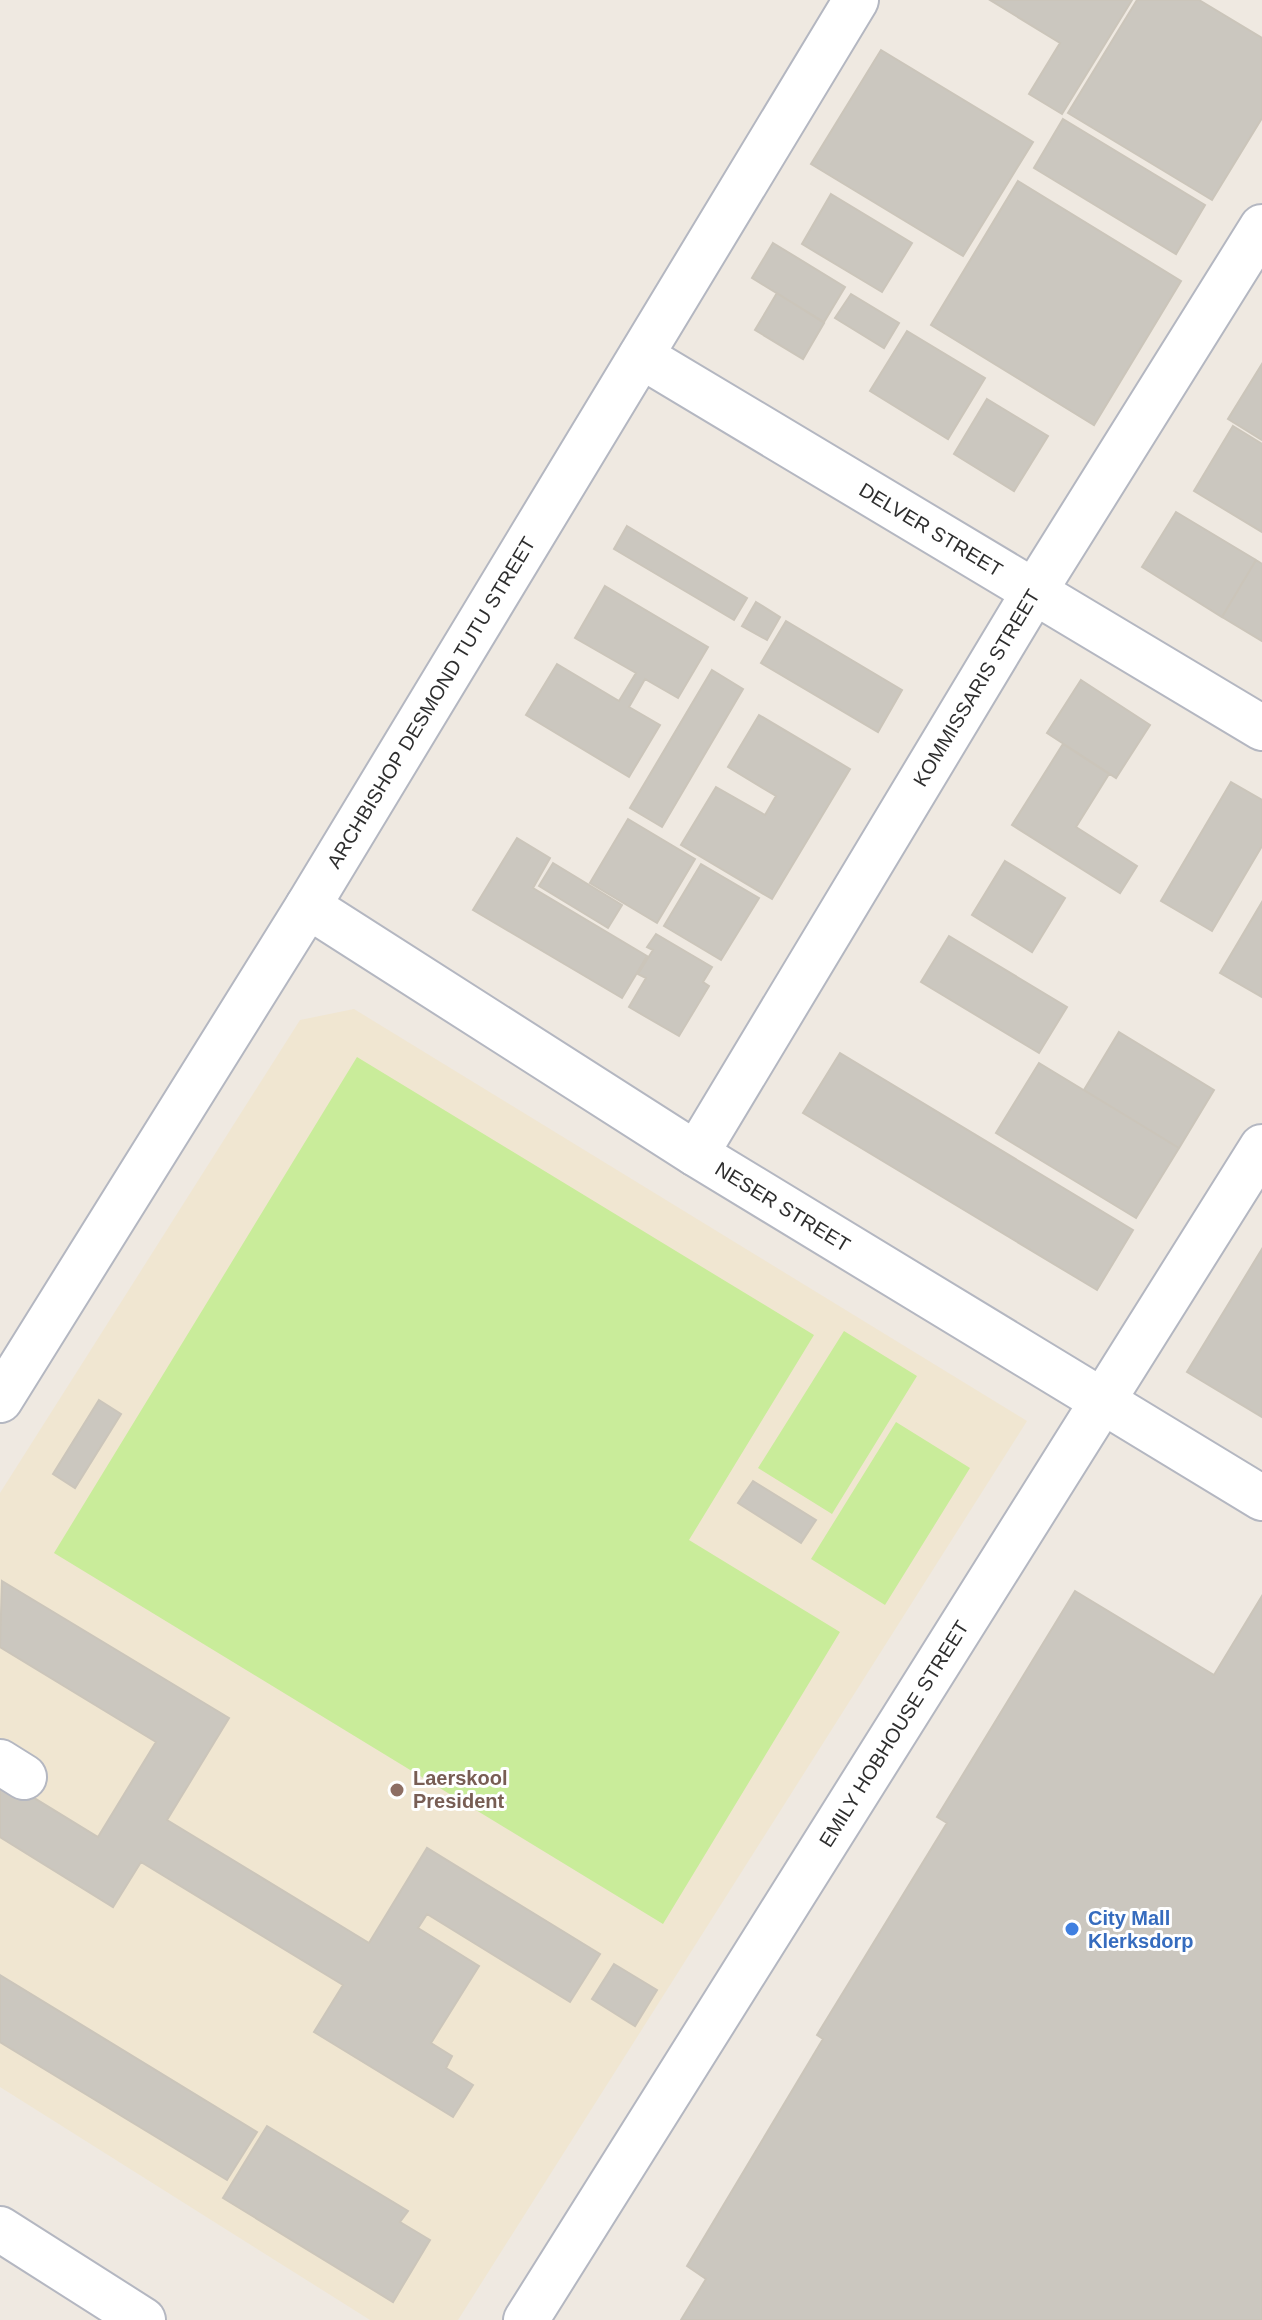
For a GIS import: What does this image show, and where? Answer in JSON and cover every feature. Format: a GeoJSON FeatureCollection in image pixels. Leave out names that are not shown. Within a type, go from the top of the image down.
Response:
{"type":"FeatureCollection","features":[{"type":"Feature","properties":{"kind":"street","name":"ARCHBISHOP DESMOND TUTU STREET"},"geometry":{"type":"LineString","coordinates":[[0,1400],[308,906],[856,0]]}},
{"type":"Feature","properties":{"kind":"street","name":"KOMMISSARIS STREET"},"geometry":{"type":"LineString","coordinates":[[696,1154],[1034,592],[1262,227]]}},
{"type":"Feature","properties":{"kind":"street","name":"DELVER STREET"},"geometry":{"type":"LineString","coordinates":[[641,356],[1262,728]]}},
{"type":"Feature","properties":{"kind":"street","name":"NESER STREET"},"geometry":{"type":"LineString","coordinates":[[308,906],[696,1154],[1262,1498]]}},
{"type":"Feature","properties":{"kind":"street","name":"EMILY HOBHOUSE STREET"},"geometry":{"type":"LineString","coordinates":[[526,2320],[1262,1147]]}},
{"type":"Feature","properties":{"kind":"street"},"geometry":{"type":"LineString","coordinates":[[0,2229],[143,2320]]}},
{"type":"Feature","properties":{"kind":"shaded area","name":"Laerskool President"},"geometry":{"type":"Polygon","coordinates":[[[354,1009],[1027,1421],[458,2320],[370,2320],[0,2087],[0,1493],[300,1020],[354,1009]]]}},
{"type":"Feature","properties":{"kind":"green space"},"geometry":{"type":"Polygon","coordinates":[[[357,1057],[814,1335],[689,1540],[840,1632],[663,1924],[54,1553],[357,1057]]]}},
{"type":"Feature","properties":{"kind":"green space"},"geometry":{"type":"Polygon","coordinates":[[[844,1331],[917,1376],[832,1514],[758,1468],[844,1331]]]}},
{"type":"Feature","properties":{"kind":"green space"},"geometry":{"type":"Polygon","coordinates":[[[896,1422],[970,1468],[885,1605],[811,1559],[896,1422]]]}},
{"type":"Feature","properties":{"kind":"building"},"geometry":{"type":"Polygon","coordinates":[[[990,0],[1132,0],[1062,114],[1029,94],[1060,43],[990,0]]]}},
{"type":"Feature","properties":{"kind":"building"},"geometry":{"type":"Polygon","coordinates":[[[1137,0],[1199,0],[1262,38],[1262,118],[1212,200],[1068,113],[1137,0]]]}},
{"type":"Feature","properties":{"kind":"building"},"geometry":{"type":"Polygon","coordinates":[[[881,50],[1033,142],[963,256],[811,164],[881,50]]]}},
{"type":"Feature","properties":{"kind":"building"},"geometry":{"type":"Polygon","coordinates":[[[1063,119],[1205,205],[1176,254],[1034,168],[1063,119]]]}},
{"type":"Feature","properties":{"kind":"building"},"geometry":{"type":"Polygon","coordinates":[[[1018,181],[1181,281],[1094,425],[931,325],[1018,181]]]}},
{"type":"Feature","properties":{"kind":"building"},"geometry":{"type":"Polygon","coordinates":[[[831,194],[912,243],[882,292],[802,244],[831,194]]]}},
{"type":"Feature","properties":{"kind":"building"},"geometry":{"type":"Polygon","coordinates":[[[773,243],[845,287],[824,322],[752,278],[773,243]]]}},
{"type":"Feature","properties":{"kind":"building"},"geometry":{"type":"Polygon","coordinates":[[[777,293],[824,323],[803,359],[755,330],[777,293]]]}},
{"type":"Feature","properties":{"kind":"building"},"geometry":{"type":"Polygon","coordinates":[[[851,294],[899,323],[884,348],[835,318],[851,294]]]}},
{"type":"Feature","properties":{"kind":"building"},"geometry":{"type":"Polygon","coordinates":[[[907,331],[985,378],[948,439],[870,391],[907,331]]]}},
{"type":"Feature","properties":{"kind":"building"},"geometry":{"type":"Polygon","coordinates":[[[1262,364],[1262,440],[1228,419],[1262,364]]]}},
{"type":"Feature","properties":{"kind":"building"},"geometry":{"type":"Polygon","coordinates":[[[987,399],[1048,436],[1014,491],[954,454],[987,399]]]}},
{"type":"Feature","properties":{"kind":"building"},"geometry":{"type":"Polygon","coordinates":[[[1233,426],[1262,444],[1262,532],[1194,491],[1233,426]]]}},
{"type":"Feature","properties":{"kind":"building"},"geometry":{"type":"Polygon","coordinates":[[[1176,512],[1256,560],[1222,617],[1142,567],[1176,512]]]}},
{"type":"Feature","properties":{"kind":"building"},"geometry":{"type":"Polygon","coordinates":[[[627,526],[747,598],[734,620],[614,549],[627,526]]]}},
{"type":"Feature","properties":{"kind":"building"},"geometry":{"type":"Polygon","coordinates":[[[1256,560],[1262,564],[1262,641],[1222,617],[1256,560]]]}},
{"type":"Feature","properties":{"kind":"building"},"geometry":{"type":"Polygon","coordinates":[[[605,586],[708,647],[678,698],[645,679],[629,707],[660,725],[629,777],[526,715],[557,664],[619,701],[636,673],[575,638],[605,586]]]}},
{"type":"Feature","properties":{"kind":"building"},"geometry":{"type":"Polygon","coordinates":[[[756,602],[780,617],[767,640],[742,626],[756,602]]]}},
{"type":"Feature","properties":{"kind":"building"},"geometry":{"type":"Polygon","coordinates":[[[786,621],[902,690],[878,732],[761,663],[786,621]]]}},
{"type":"Feature","properties":{"kind":"building"},"geometry":{"type":"Polygon","coordinates":[[[712,670],[743,689],[662,827],[630,808],[712,670]]]}},
{"type":"Feature","properties":{"kind":"building"},"geometry":{"type":"Polygon","coordinates":[[[1081,680],[1150,725],[1116,778],[1047,733],[1081,680]]]}},
{"type":"Feature","properties":{"kind":"building"},"geometry":{"type":"Polygon","coordinates":[[[759,715],[850,769],[772,899],[681,845],[716,787],[765,815],[776,796],[728,767],[759,715]]]}},
{"type":"Feature","properties":{"kind":"building"},"geometry":{"type":"Polygon","coordinates":[[[1063,744],[1109,774],[1076,827],[1137,866],[1120,893],[1012,825],[1063,744]]]}},
{"type":"Feature","properties":{"kind":"building"},"geometry":{"type":"Polygon","coordinates":[[[1231,782],[1262,800],[1262,846],[1212,931],[1161,901],[1231,782]]]}},
{"type":"Feature","properties":{"kind":"building"},"geometry":{"type":"Polygon","coordinates":[[[628,819],[695,859],[657,923],[590,883],[628,819]]]}},
{"type":"Feature","properties":{"kind":"building"},"geometry":{"type":"Polygon","coordinates":[[[517,838],[550,858],[533,888],[647,956],[622,998],[473,910],[517,838]]]}},
{"type":"Feature","properties":{"kind":"building"},"geometry":{"type":"Polygon","coordinates":[[[1005,861],[1065,898],[1032,952],[972,915],[1005,861]]]}},
{"type":"Feature","properties":{"kind":"building"},"geometry":{"type":"Polygon","coordinates":[[[553,863],[622,905],[608,928],[539,886],[553,863]]]}},
{"type":"Feature","properties":{"kind":"building"},"geometry":{"type":"Polygon","coordinates":[[[701,864],[759,898],[721,960],[664,926],[701,864]]]}},
{"type":"Feature","properties":{"kind":"building"},"geometry":{"type":"Polygon","coordinates":[[[1262,902],[1262,997],[1220,973],[1262,902]]]}},
{"type":"Feature","properties":{"kind":"building"},"geometry":{"type":"Polygon","coordinates":[[[656,934],[712,967],[703,982],[709,986],[679,1036],[629,1007],[646,978],[638,974],[653,950],[647,947],[656,934]]]}},
{"type":"Feature","properties":{"kind":"building"},"geometry":{"type":"Polygon","coordinates":[[[949,936],[1067,1007],[1039,1053],[921,982],[949,936]]]}},
{"type":"Feature","properties":{"kind":"building"},"geometry":{"type":"Polygon","coordinates":[[[1119,1032],[1214,1090],[1179,1148],[1084,1090],[1119,1032]]]}},
{"type":"Feature","properties":{"kind":"building"},"geometry":{"type":"Polygon","coordinates":[[[840,1053],[1133,1230],[1097,1290],[803,1113],[840,1053]]]}},
{"type":"Feature","properties":{"kind":"building"},"geometry":{"type":"Polygon","coordinates":[[[1039,1063],[1179,1148],[1136,1218],[996,1133],[1039,1063]]]}},
{"type":"Feature","properties":{"kind":"building"},"geometry":{"type":"Polygon","coordinates":[[[1262,1249],[1262,1417],[1187,1372],[1262,1249]]]}},
{"type":"Feature","properties":{"kind":"building"},"geometry":{"type":"Polygon","coordinates":[[[99,1400],[121,1414],[75,1488],[53,1474],[99,1400]]]}},
{"type":"Feature","properties":{"kind":"building"},"geometry":{"type":"Polygon","coordinates":[[[753,1481],[816,1520],[801,1543],[738,1503],[753,1481]]]}},
{"type":"Feature","properties":{"kind":"building"},"geometry":{"type":"Polygon","coordinates":[[[2,1581],[229,1718],[167,1820],[369,1943],[427,1848],[600,1954],[570,2002],[427,1914],[418,1928],[479,1966],[431,2043],[452,2056],[446,2068],[473,2085],[453,2117],[314,2032],[343,1985],[141,1862],[113,1907],[0,1837],[0,1777],[98,1837],[156,1742],[0,1647],[2,1581]]]}},
{"type":"Feature","properties":{"kind":"building","name":"City Mall Klerksdorp"},"geometry":{"type":"Polygon","coordinates":[[[1075,1591],[1214,1675],[1262,1596],[1262,2320],[681,2320],[706,2279],[687,2266],[823,2039],[817,2035],[947,1823],[937,1817],[1075,1591]]]}},
{"type":"Feature","properties":{"kind":"building"},"geometry":{"type":"Polygon","coordinates":[[[614,1964],[657,1990],[635,2026],[592,1999],[614,1964]]]}},
{"type":"Feature","properties":{"kind":"building"},"geometry":{"type":"Polygon","coordinates":[[[0,1975],[257,2132],[227,2180],[0,2042],[0,1975]]]}},
{"type":"Feature","properties":{"kind":"building"},"geometry":{"type":"Polygon","coordinates":[[[267,2126],[408,2211],[400,2222],[430,2240],[393,2302],[223,2198],[267,2126]]]}},
{"type":"Feature","properties":{"kind":"place","name":"Laerskool President"},"geometry":{"type":"Point","coordinates":[397,1790]}},
{"type":"Feature","properties":{"kind":"place","name":"City Mall Klerksdorp"},"geometry":{"type":"Point","coordinates":[1072,1929]}}]}
